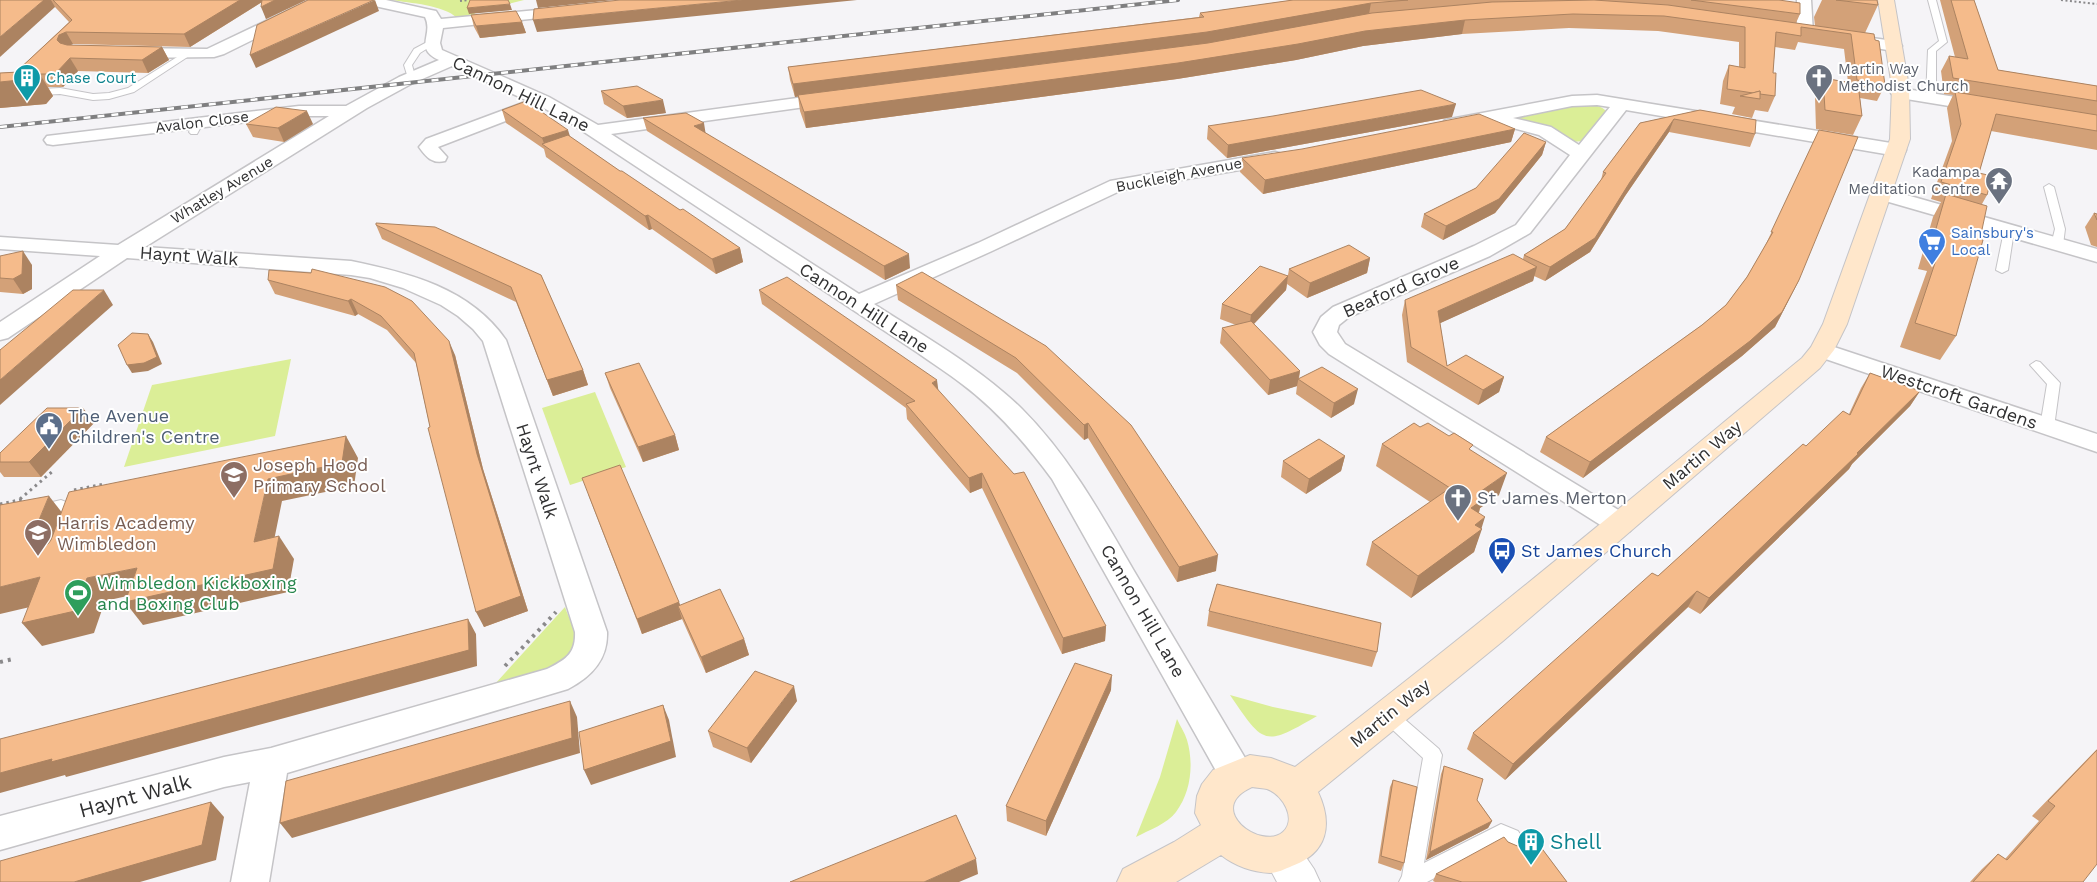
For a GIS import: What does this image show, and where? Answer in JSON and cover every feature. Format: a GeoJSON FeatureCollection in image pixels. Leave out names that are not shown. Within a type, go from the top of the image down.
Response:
{"type":"FeatureCollection","features":[{"type":"Feature","properties":{"kind":"main road","name":"Martin Way"},"geometry":{"type":"LineString","coordinates":[[1295,788],[1620,524],[1811,363],[1822,350],[1835,324],[1882,194],[1897,150],[1902,123],[1894,46],[1886,0]]}},
{"type":"Feature","properties":{"kind":"main road"},"geometry":{"type":"LineString","coordinates":[[1250,771],[1266,772],[1282,778],[1295,788],[1303,798],[1309,821],[1301,842],[1292,849],[1290,868],[1265,856],[1249,853],[1234,845],[1222,833],[1216,820],[1214,806],[1217,793],[1224,782],[1236,774],[1250,771]]}},
{"type":"Feature","properties":{"kind":"main road"},"geometry":{"type":"LineString","coordinates":[[1137,882],[1188,855],[1222,833]]}},
{"type":"Feature","properties":{"kind":"street"},"geometry":{"type":"LineString","coordinates":[[112,52],[199,55],[218,51],[322,0]]}},
{"type":"Feature","properties":{"kind":"street"},"geometry":{"type":"LineString","coordinates":[[366,0],[427,13],[434,18],[436,24],[432,42]]}},
{"type":"Feature","properties":{"kind":"street"},"geometry":{"type":"LineString","coordinates":[[1804,0],[1804,33]]}},
{"type":"Feature","properties":{"kind":"street"},"geometry":{"type":"LineString","coordinates":[[436,24],[582,9]]}},
{"type":"Feature","properties":{"kind":"street"},"geometry":{"type":"LineString","coordinates":[[1787,30],[1894,46]]}},
{"type":"Feature","properties":{"kind":"street","name":"Cannon Hill Lane"},"geometry":{"type":"LineString","coordinates":[[432,42],[436,53],[543,101],[596,131],[972,379],[1013,415],[1046,451],[1062,474],[1236,774]]}},
{"type":"Feature","properties":{"kind":"street","name":"Whatley Avenue"},"geometry":{"type":"LineString","coordinates":[[0,333],[70,284],[352,111],[411,76],[452,61]]}},
{"type":"Feature","properties":{"kind":"street"},"geometry":{"type":"LineString","coordinates":[[1900,93],[2000,109]]}},
{"type":"Feature","properties":{"kind":"street"},"geometry":{"type":"LineString","coordinates":[[596,131],[635,124],[849,96]]}},
{"type":"Feature","properties":{"kind":"street"},"geometry":{"type":"LineString","coordinates":[[438,157],[428,147],[432,143],[543,101]]}},
{"type":"Feature","properties":{"kind":"street"},"geometry":{"type":"LineString","coordinates":[[1435,127],[1572,101],[1621,103],[1897,150]]}},
{"type":"Feature","properties":{"kind":"street","name":"Beaford Grove"},"geometry":{"type":"LineString","coordinates":[[1620,524],[1337,349],[1328,340],[1325,332],[1329,322],[1341,312],[1482,251],[1524,230],[1581,154],[1614,115],[1621,103]]}},
{"type":"Feature","properties":{"kind":"street","name":"Avalon Close"},"geometry":{"type":"LineString","coordinates":[[53,140],[196,127],[298,111],[322,109],[352,111]]}},
{"type":"Feature","properties":{"kind":"street"},"geometry":{"type":"LineString","coordinates":[[1489,116],[1545,131],[1581,154]]}},
{"type":"Feature","properties":{"kind":"street","name":"Buckleigh Avenue"},"geometry":{"type":"LineString","coordinates":[[859,303],[986,247],[1117,185],[1291,156]]}},
{"type":"Feature","properties":{"kind":"street"},"geometry":{"type":"LineString","coordinates":[[1882,194],[2097,256]]}},
{"type":"Feature","properties":{"kind":"street","name":"Haynt Walk"},"geometry":{"type":"LineString","coordinates":[[0,243],[351,268],[417,284],[470,314],[487,330],[494,340],[591,632],[592,645],[585,659],[573,672],[556,680],[271,762],[224,772],[0,833]]}},
{"type":"Feature","properties":{"kind":"street","name":"Westcroft Gardens"},"geometry":{"type":"LineString","coordinates":[[1822,350],[2097,443]]}},
{"type":"Feature","properties":{"kind":"street"},"geometry":{"type":"LineString","coordinates":[[250,882],[271,762]]}},
{"type":"Feature","properties":{"kind":"lane"},"geometry":{"type":"LineString","coordinates":[[1931,98],[1932,50],[1943,42],[1932,0]]}},
{"type":"Feature","properties":{"kind":"lane"},"geometry":{"type":"LineString","coordinates":[[411,76],[408,65],[417,51],[432,42]]}},
{"type":"Feature","properties":{"kind":"lane"},"geometry":{"type":"LineString","coordinates":[[0,94],[60,91],[93,97],[120,94],[131,90],[188,54]]}},
{"type":"Feature","properties":{"kind":"lane"},"geometry":{"type":"LineString","coordinates":[[2049,187],[2060,229],[2057,245]]}},
{"type":"Feature","properties":{"kind":"lane"},"geometry":{"type":"LineString","coordinates":[[2002,270],[2009,231]]}},
{"type":"Feature","properties":{"kind":"lane"},"geometry":{"type":"LineString","coordinates":[[2036,365],[2054,383],[2047,427]]}},
{"type":"Feature","properties":{"kind":"lane"},"geometry":{"type":"LineString","coordinates":[[26,513],[61,505],[78,513],[72,529]]}},
{"type":"Feature","properties":{"kind":"lane"},"geometry":{"type":"LineString","coordinates":[[1388,714],[1433,755],[1410,881]]}},
{"type":"Feature","properties":{"kind":"lane"},"geometry":{"type":"LineString","coordinates":[[1410,881],[1501,833],[1511,837],[1516,845]]}},
{"type":"Feature","properties":{"kind":"path"},"geometry":{"type":"LineString","coordinates":[[2061,0],[2097,4]]}},
{"type":"Feature","properties":{"kind":"path"},"geometry":{"type":"LineString","coordinates":[[19,500],[53,471]]}},
{"type":"Feature","properties":{"kind":"path"},"geometry":{"type":"LineString","coordinates":[[503,669],[576,590]]}},
{"type":"Feature","properties":{"kind":"path"},"geometry":{"type":"LineString","coordinates":[[0,662],[13,659]]}},
{"type":"Feature","properties":{"kind":"green space"},"geometry":{"type":"Polygon","coordinates":[[[391,0],[524,0],[475,12],[474,16],[457,18],[435,7],[391,0]]]}},
{"type":"Feature","properties":{"kind":"green space"},"geometry":{"type":"Polygon","coordinates":[[[1571,104],[1596,105],[1608,113],[1583,141],[1572,142],[1517,120],[1516,117],[1571,104]]]}},
{"type":"Feature","properties":{"kind":"green space"},"geometry":{"type":"Polygon","coordinates":[[[291,359],[275,436],[124,467],[152,385],[291,359]]]}},
{"type":"Feature","properties":{"kind":"green space"},"geometry":{"type":"Polygon","coordinates":[[[595,392],[626,467],[570,485],[542,408],[595,392]]]}},
{"type":"Feature","properties":{"kind":"green space"},"geometry":{"type":"Polygon","coordinates":[[[565,607],[575,636],[573,647],[566,657],[544,671],[494,685],[565,607]]]}},
{"type":"Feature","properties":{"kind":"green space"},"geometry":{"type":"Polygon","coordinates":[[[1230,695],[1273,707],[1317,716],[1286,733],[1266,736],[1258,732],[1250,724],[1230,695]]]}},
{"type":"Feature","properties":{"kind":"green space"},"geometry":{"type":"Polygon","coordinates":[[[1177,719],[1186,737],[1191,768],[1185,796],[1176,812],[1168,820],[1136,837],[1160,777],[1177,719]]]}},
{"type":"Feature","properties":{"kind":"building"},"geometry":{"type":"Polygon","coordinates":[[[0,0],[44,0],[0,37],[0,0]]]}},
{"type":"Feature","properties":{"kind":"building"},"geometry":{"type":"Polygon","coordinates":[[[53,0],[240,0],[184,34],[66,32],[59,35],[57,40],[67,45],[162,47],[142,60],[70,58],[55,74],[40,74],[38,71],[16,72],[72,20],[53,0]]]}},
{"type":"Feature","properties":{"kind":"building"},"geometry":{"type":"Polygon","coordinates":[[[262,0],[275,0],[261,7],[262,0]]]}},
{"type":"Feature","properties":{"kind":"building"},"geometry":{"type":"Polygon","coordinates":[[[308,0],[374,0],[250,55],[257,25],[308,0]]]}},
{"type":"Feature","properties":{"kind":"building"},"geometry":{"type":"Polygon","coordinates":[[[470,0],[508,0],[510,4],[467,8],[470,0]]]}},
{"type":"Feature","properties":{"kind":"building"},"geometry":{"type":"Polygon","coordinates":[[[620,0],[742,0],[533,20],[534,9],[620,0]]]}},
{"type":"Feature","properties":{"kind":"building"},"geometry":{"type":"Polygon","coordinates":[[[1293,0],[1408,0],[1371,3],[1207,32],[793,84],[788,67],[1204,17],[1200,13],[1293,0]]]}},
{"type":"Feature","properties":{"kind":"building"},"geometry":{"type":"Polygon","coordinates":[[[1594,0],[1668,5],[1874,34],[1875,40],[1879,41],[1885,85],[1857,80],[1851,34],[1801,27],[1801,36],[1776,32],[1773,73],[1776,73],[1775,96],[1760,94],[1760,91],[1753,93],[1727,89],[1729,65],[1745,68],[1745,27],[1664,16],[1573,14],[1465,20],[1365,31],[1298,44],[1178,63],[804,112],[798,95],[1208,43],[1372,13],[1492,2],[1594,0]]]}},
{"type":"Feature","properties":{"kind":"building"},"geometry":{"type":"Polygon","coordinates":[[[1691,0],[1779,0],[1800,3],[1800,14],[1691,0]]]}},
{"type":"Feature","properties":{"kind":"building"},"geometry":{"type":"Polygon","coordinates":[[[1836,0],[1877,0],[1878,5],[1836,0]]]}},
{"type":"Feature","properties":{"kind":"building"},"geometry":{"type":"Polygon","coordinates":[[[1951,0],[1974,0],[1998,70],[2097,86],[2097,101],[1953,78],[1949,56],[1968,59],[1951,0]]]}},
{"type":"Feature","properties":{"kind":"building"},"geometry":{"type":"Polygon","coordinates":[[[516,11],[522,22],[476,26],[471,15],[516,11]]]}},
{"type":"Feature","properties":{"kind":"building"},"geometry":{"type":"Polygon","coordinates":[[[38,71],[30,79],[0,82],[0,73],[38,71]]]}},
{"type":"Feature","properties":{"kind":"building"},"geometry":{"type":"Polygon","coordinates":[[[1823,78],[1858,84],[1862,116],[1825,110],[1823,78]]]}},
{"type":"Feature","properties":{"kind":"building"},"geometry":{"type":"Polygon","coordinates":[[[637,86],[663,100],[623,106],[601,91],[637,86]]]}},
{"type":"Feature","properties":{"kind":"building"},"geometry":{"type":"Polygon","coordinates":[[[1421,90],[1456,104],[1228,145],[1208,126],[1273,116],[1421,90]]]}},
{"type":"Feature","properties":{"kind":"building"},"geometry":{"type":"Polygon","coordinates":[[[1760,91],[1760,99],[1740,96],[1760,91]]]}},
{"type":"Feature","properties":{"kind":"building"},"geometry":{"type":"Polygon","coordinates":[[[1955,92],[2097,115],[2097,131],[1996,114],[1979,173],[1992,176],[1987,195],[1941,182],[1961,124],[1955,92]]]}},
{"type":"Feature","properties":{"kind":"building"},"geometry":{"type":"Polygon","coordinates":[[[529,100],[538,107],[536,108],[568,130],[542,138],[502,110],[529,100]]]}},
{"type":"Feature","properties":{"kind":"building"},"geometry":{"type":"Polygon","coordinates":[[[276,107],[307,111],[278,128],[246,124],[276,107]]]}},
{"type":"Feature","properties":{"kind":"building"},"geometry":{"type":"Polygon","coordinates":[[[1700,110],[1756,120],[1755,134],[1674,119],[1630,182],[1595,238],[1550,267],[1524,255],[1565,229],[1606,173],[1603,172],[1640,123],[1700,110]]]}},
{"type":"Feature","properties":{"kind":"building"},"geometry":{"type":"Polygon","coordinates":[[[686,113],[704,123],[694,126],[909,254],[884,266],[643,118],[686,113]]]}},
{"type":"Feature","properties":{"kind":"building"},"geometry":{"type":"Polygon","coordinates":[[[1479,114],[1515,129],[1265,180],[1242,158],[1302,149],[1479,114]]]}},
{"type":"Feature","properties":{"kind":"building"},"geometry":{"type":"Polygon","coordinates":[[[1819,130],[1858,137],[1799,280],[1782,312],[1750,341],[1590,462],[1546,437],[1702,325],[1726,305],[1747,277],[1773,232],[1771,232],[1819,130]]]}},
{"type":"Feature","properties":{"kind":"building"},"geometry":{"type":"Polygon","coordinates":[[[1524,133],[1546,142],[1499,199],[1446,226],[1424,214],[1476,188],[1524,133]]]}},
{"type":"Feature","properties":{"kind":"building"},"geometry":{"type":"Polygon","coordinates":[[[568,135],[620,171],[680,210],[683,209],[740,248],[712,259],[648,215],[645,216],[542,144],[568,135]]]}},
{"type":"Feature","properties":{"kind":"building"},"geometry":{"type":"Polygon","coordinates":[[[1946,194],[1987,206],[1980,239],[1983,240],[1956,336],[1915,323],[1940,248],[1931,246],[1946,194]]]}},
{"type":"Feature","properties":{"kind":"building"},"geometry":{"type":"Polygon","coordinates":[[[376,223],[435,227],[541,275],[583,370],[547,380],[511,287],[376,225],[376,223]]]}},
{"type":"Feature","properties":{"kind":"building"},"geometry":{"type":"Polygon","coordinates":[[[1349,245],[1370,258],[1310,283],[1289,269],[1349,245]]]}},
{"type":"Feature","properties":{"kind":"building"},"geometry":{"type":"Polygon","coordinates":[[[23,251],[22,274],[13,279],[0,278],[0,256],[23,251]]]}},
{"type":"Feature","properties":{"kind":"building"},"geometry":{"type":"Polygon","coordinates":[[[1513,254],[1537,267],[1438,311],[1447,366],[1466,355],[1504,377],[1483,390],[1411,347],[1405,300],[1513,254]]]}},
{"type":"Feature","properties":{"kind":"building"},"geometry":{"type":"Polygon","coordinates":[[[1260,266],[1288,276],[1251,315],[1222,304],[1260,266]]]}},
{"type":"Feature","properties":{"kind":"building"},"geometry":{"type":"Polygon","coordinates":[[[312,269],[385,287],[412,301],[449,341],[477,454],[521,596],[476,612],[428,428],[430,427],[414,353],[381,316],[351,299],[348,301],[268,280],[269,270],[311,273],[312,269]]]}},
{"type":"Feature","properties":{"kind":"building"},"geometry":{"type":"Polygon","coordinates":[[[922,272],[1046,346],[1131,425],[1218,555],[1179,567],[1088,423],[1084,425],[1016,358],[896,285],[922,272]]]}},
{"type":"Feature","properties":{"kind":"building"},"geometry":{"type":"Polygon","coordinates":[[[787,277],[937,380],[932,383],[1014,474],[1024,472],[1106,626],[1063,638],[982,473],[969,478],[906,404],[915,401],[759,290],[787,277]]]}},
{"type":"Feature","properties":{"kind":"building"},"geometry":{"type":"Polygon","coordinates":[[[73,290],[104,290],[0,380],[0,350],[73,290]]]}},
{"type":"Feature","properties":{"kind":"building"},"geometry":{"type":"Polygon","coordinates":[[[1251,321],[1300,371],[1270,380],[1222,328],[1251,321]]]}},
{"type":"Feature","properties":{"kind":"building"},"geometry":{"type":"Polygon","coordinates":[[[132,333],[148,334],[157,357],[144,363],[127,365],[118,345],[132,333]]]}},
{"type":"Feature","properties":{"kind":"building"},"geometry":{"type":"Polygon","coordinates":[[[639,363],[675,435],[638,447],[605,373],[639,363]]]}},
{"type":"Feature","properties":{"kind":"building"},"geometry":{"type":"Polygon","coordinates":[[[1322,367],[1358,389],[1334,403],[1298,379],[1322,367]]]}},
{"type":"Feature","properties":{"kind":"building"},"geometry":{"type":"Polygon","coordinates":[[[1870,373],[1920,391],[1858,454],[1709,598],[1697,591],[1513,764],[1473,733],[1652,573],[1658,576],[1803,444],[1806,446],[1843,411],[1850,415],[1870,373]]]}},
{"type":"Feature","properties":{"kind":"building"},"geometry":{"type":"Polygon","coordinates":[[[47,408],[83,408],[29,462],[0,462],[0,453],[47,408]]]}},
{"type":"Feature","properties":{"kind":"building"},"geometry":{"type":"Polygon","coordinates":[[[1414,423],[1420,427],[1428,423],[1449,436],[1454,433],[1473,445],[1469,449],[1507,473],[1477,494],[1484,499],[1471,508],[1485,517],[1475,525],[1482,529],[1418,576],[1372,542],[1450,488],[1382,444],[1414,423]]]}},
{"type":"Feature","properties":{"kind":"building"},"geometry":{"type":"Polygon","coordinates":[[[346,436],[342,463],[268,479],[254,542],[279,536],[273,569],[125,602],[137,568],[87,578],[75,611],[22,623],[40,577],[0,587],[0,505],[49,496],[31,539],[34,544],[42,547],[51,540],[69,492],[346,436]]]}},
{"type":"Feature","properties":{"kind":"building"},"geometry":{"type":"Polygon","coordinates":[[[1319,439],[1345,456],[1309,479],[1283,461],[1319,439]]]}},
{"type":"Feature","properties":{"kind":"building"},"geometry":{"type":"Polygon","coordinates":[[[620,465],[679,602],[637,619],[582,478],[620,465]]]}},
{"type":"Feature","properties":{"kind":"building"},"geometry":{"type":"Polygon","coordinates":[[[1217,584],[1381,623],[1377,652],[1209,611],[1217,584]]]}},
{"type":"Feature","properties":{"kind":"building"},"geometry":{"type":"Polygon","coordinates":[[[720,589],[744,639],[701,657],[678,606],[720,589]]]}},
{"type":"Feature","properties":{"kind":"building"},"geometry":{"type":"Polygon","coordinates":[[[468,619],[469,650],[51,762],[52,759],[0,773],[0,739],[468,619]]]}},
{"type":"Feature","properties":{"kind":"building"},"geometry":{"type":"Polygon","coordinates":[[[1075,663],[1112,675],[1046,821],[1006,806],[1075,663]]]}},
{"type":"Feature","properties":{"kind":"building"},"geometry":{"type":"Polygon","coordinates":[[[755,671],[794,686],[747,748],[708,731],[755,671]]]}},
{"type":"Feature","properties":{"kind":"building"},"geometry":{"type":"Polygon","coordinates":[[[570,701],[572,738],[280,823],[286,781],[570,701]]]}},
{"type":"Feature","properties":{"kind":"building"},"geometry":{"type":"Polygon","coordinates":[[[663,705],[671,741],[584,770],[579,732],[663,705]]]}},
{"type":"Feature","properties":{"kind":"building"},"geometry":{"type":"Polygon","coordinates":[[[2097,750],[2097,864],[2083,882],[1973,882],[1998,854],[2007,860],[2055,806],[2048,801],[2097,750]]]}},
{"type":"Feature","properties":{"kind":"building"},"geometry":{"type":"Polygon","coordinates":[[[1444,766],[1483,779],[1477,800],[1492,821],[1430,852],[1444,766]]]}},
{"type":"Feature","properties":{"kind":"building"},"geometry":{"type":"Polygon","coordinates":[[[1393,780],[1417,787],[1404,863],[1381,856],[1393,780]]]}},
{"type":"Feature","properties":{"kind":"building"},"geometry":{"type":"Polygon","coordinates":[[[211,802],[202,845],[74,882],[0,882],[0,861],[211,802]]]}},
{"type":"Feature","properties":{"kind":"building"},"geometry":{"type":"Polygon","coordinates":[[[956,815],[976,859],[924,882],[790,882],[956,815]]]}},
{"type":"Feature","properties":{"kind":"building"},"geometry":{"type":"Polygon","coordinates":[[[1531,834],[1567,882],[1462,882],[1436,874],[1504,837],[1508,842],[1522,848],[1530,844],[1533,838],[1531,834]]]}},
{"type":"Feature","properties":{"kind":"railway"},"geometry":{"type":"LineString","coordinates":[[0,127],[1178,0]]}},
{"type":"Feature","properties":{"kind":"place","name":"Chase Court"},"geometry":{"type":"Point","coordinates":[27,102]}},
{"type":"Feature","properties":{"kind":"place","name":"Martin Way Methodist Church"},"geometry":{"type":"Point","coordinates":[1819,102]}},
{"type":"Feature","properties":{"kind":"place","name":"Kadampa Meditation Centre"},"geometry":{"type":"Point","coordinates":[1999,205]}},
{"type":"Feature","properties":{"kind":"place","name":"Sainsbury's Local"},"geometry":{"type":"Point","coordinates":[1932,266]}},
{"type":"Feature","properties":{"kind":"place","name":"The Avenue Children's Centre"},"geometry":{"type":"Point","coordinates":[49,450]}},
{"type":"Feature","properties":{"kind":"place","name":"Joseph Hood Primary School"},"geometry":{"type":"Point","coordinates":[234,499]}},
{"type":"Feature","properties":{"kind":"place","name":"St James Merton"},"geometry":{"type":"Point","coordinates":[1458,522]}},
{"type":"Feature","properties":{"kind":"place","name":"Harris Academy Wimbledon"},"geometry":{"type":"Point","coordinates":[38,557]}},
{"type":"Feature","properties":{"kind":"place","name":"St James Church"},"geometry":{"type":"Point","coordinates":[1502,575]}},
{"type":"Feature","properties":{"kind":"place","name":"Wimbledon Kickboxing and Boxing Club"},"geometry":{"type":"Point","coordinates":[78,617]}},
{"type":"Feature","properties":{"kind":"place","name":"Shell"},"geometry":{"type":"Point","coordinates":[1531,866]}}]}
